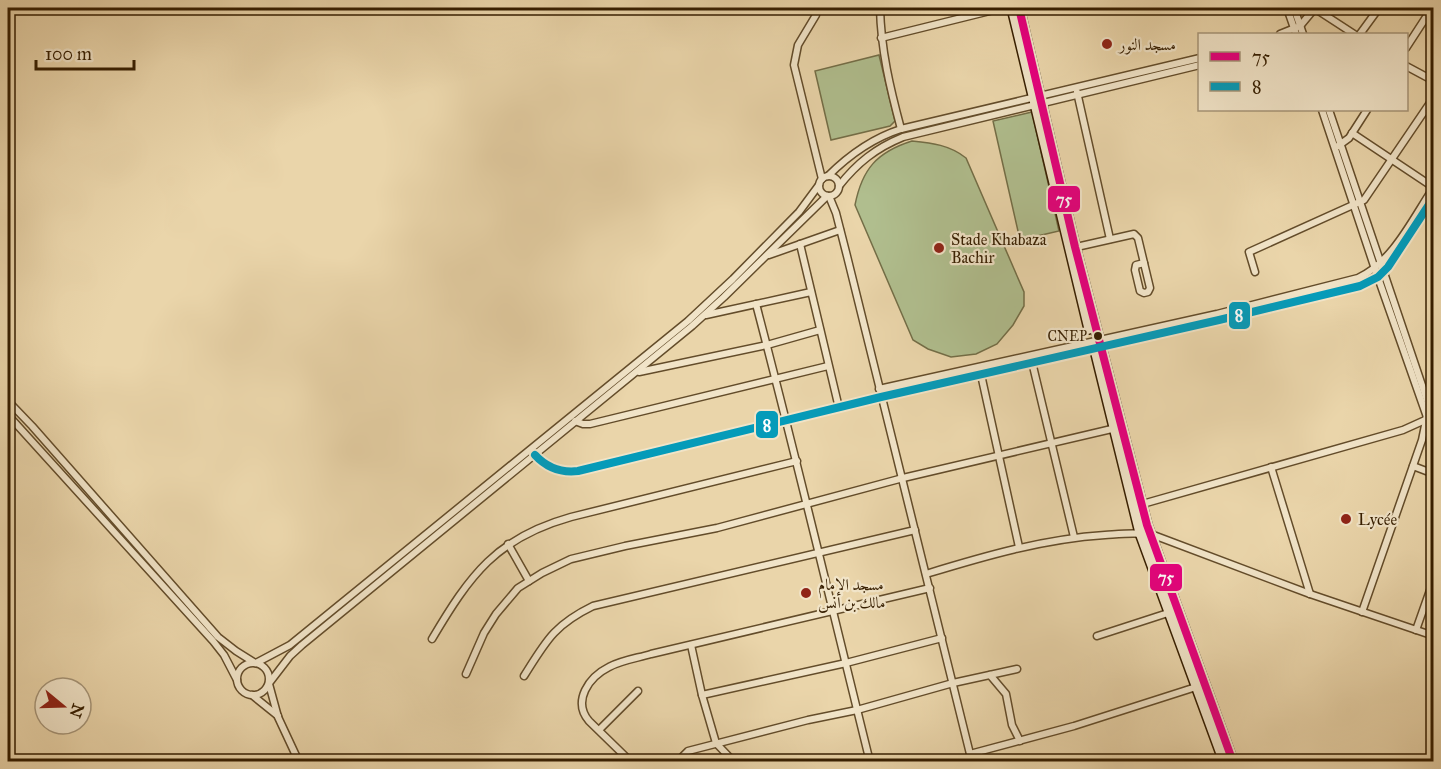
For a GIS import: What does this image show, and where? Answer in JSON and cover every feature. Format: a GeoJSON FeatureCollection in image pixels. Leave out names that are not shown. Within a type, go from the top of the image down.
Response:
{"type":"FeatureCollection","features":[{"type":"Feature","properties":{"kind":"street"},"geometry":{"type":"LineString","coordinates":[[880,8],[886,74],[901,129]]}},
{"type":"Feature","properties":{"kind":"street"},"geometry":{"type":"LineString","coordinates":[[881,38],[1002,8]]}},
{"type":"Feature","properties":{"kind":"street"},"geometry":{"type":"LineString","coordinates":[[1012,8],[1038,101]]}},
{"type":"Feature","properties":{"kind":"street"},"geometry":{"type":"LineString","coordinates":[[1019,8],[1072,249],[1137,505],[1224,762]]}},
{"type":"Feature","properties":{"kind":"street"},"geometry":{"type":"LineString","coordinates":[[1287,8],[1299,32]]}},
{"type":"Feature","properties":{"kind":"street"},"geometry":{"type":"LineString","coordinates":[[1294,8],[1299,32]]}},
{"type":"Feature","properties":{"kind":"street"},"geometry":{"type":"LineString","coordinates":[[1299,32],[1315,8],[1352,33]]}},
{"type":"Feature","properties":{"kind":"street"},"geometry":{"type":"LineString","coordinates":[[1361,33],[1378,8]]}},
{"type":"Feature","properties":{"kind":"street"},"geometry":{"type":"LineString","coordinates":[[1408,46],[1432,8]]}},
{"type":"Feature","properties":{"kind":"street"},"geometry":{"type":"LineString","coordinates":[[816,15],[798,45],[794,65],[823,180],[822,193],[828,196],[836,213],[971,758],[1200,687]]}},
{"type":"Feature","properties":{"kind":"street"},"geometry":{"type":"LineString","coordinates":[[1162,71],[1198,59]]}},
{"type":"Feature","properties":{"kind":"street"},"geometry":{"type":"LineString","coordinates":[[252,695],[262,693],[290,656],[302,645],[535,455],[573,419],[707,304],[799,212],[823,180],[864,147],[901,129],[1038,101],[1162,71],[1198,65]]}},
{"type":"Feature","properties":{"kind":"street"},"geometry":{"type":"LineString","coordinates":[[1408,67],[1434,81]]}},
{"type":"Feature","properties":{"kind":"street"},"geometry":{"type":"LineString","coordinates":[[1077,92],[1110,239]]}},
{"type":"Feature","properties":{"kind":"street"},"geometry":{"type":"LineString","coordinates":[[1255,272],[1249,252],[1357,204],[1371,192],[1434,97]]}},
{"type":"Feature","properties":{"kind":"street"},"geometry":{"type":"LineString","coordinates":[[237,680],[237,675],[243,667],[281,651],[294,642],[705,315],[838,189],[861,160],[903,137],[1038,101]]}},
{"type":"Feature","properties":{"kind":"street"},"geometry":{"type":"LineString","coordinates":[[1322,111],[1338,146]]}},
{"type":"Feature","properties":{"kind":"street"},"geometry":{"type":"LineString","coordinates":[[1329,111],[1338,146],[1380,275],[1428,400],[1431,417],[1362,612]]}},
{"type":"Feature","properties":{"kind":"street"},"geometry":{"type":"LineString","coordinates":[[1338,146],[1352,133],[1366,111]]}},
{"type":"Feature","properties":{"kind":"street"},"geometry":{"type":"LineString","coordinates":[[980,370],[1032,362],[1332,285],[1358,278],[1378,267],[1388,256],[1433,187],[1352,133]]}},
{"type":"Feature","properties":{"kind":"street"},"geometry":{"type":"LineString","coordinates":[[823,180],[837,180],[836,213]]}},
{"type":"Feature","properties":{"kind":"street"},"geometry":{"type":"LineString","coordinates":[[535,455],[547,466],[558,470],[578,471],[839,408],[880,393],[1354,288],[1380,275],[1392,261],[1434,197]]}},
{"type":"Feature","properties":{"kind":"street"},"geometry":{"type":"LineString","coordinates":[[766,256],[840,230]]}},
{"type":"Feature","properties":{"kind":"street"},"geometry":{"type":"LineString","coordinates":[[1072,249],[1135,234],[1144,263]]}},
{"type":"Feature","properties":{"kind":"street"},"geometry":{"type":"LineString","coordinates":[[800,244],[839,408]]}},
{"type":"Feature","properties":{"kind":"street"},"geometry":{"type":"LineString","coordinates":[[705,315],[811,292]]}},
{"type":"Feature","properties":{"kind":"street"},"geometry":{"type":"LineString","coordinates":[[756,304],[797,461],[870,762]]}},
{"type":"Feature","properties":{"kind":"street"},"geometry":{"type":"LineString","coordinates":[[636,372],[767,345],[820,330]]}},
{"type":"Feature","properties":{"kind":"street"},"geometry":{"type":"LineString","coordinates":[[1032,362],[1074,537]]}},
{"type":"Feature","properties":{"kind":"street"},"geometry":{"type":"LineString","coordinates":[[573,419],[583,424],[590,424],[828,366]]}},
{"type":"Feature","properties":{"kind":"street"},"geometry":{"type":"LineString","coordinates":[[980,370],[1019,547]]}},
{"type":"Feature","properties":{"kind":"street"},"geometry":{"type":"LineString","coordinates":[[8,401],[218,637],[267,670],[278,717],[299,762]]}},
{"type":"Feature","properties":{"kind":"street"},"geometry":{"type":"LineString","coordinates":[[8,415],[213,641],[224,655],[242,691],[252,695],[278,717]]}},
{"type":"Feature","properties":{"kind":"street"},"geometry":{"type":"LineString","coordinates":[[15,424],[22,416]]}},
{"type":"Feature","properties":{"kind":"street"},"geometry":{"type":"LineString","coordinates":[[1137,505],[1403,430],[1431,417]]}},
{"type":"Feature","properties":{"kind":"street"},"geometry":{"type":"LineString","coordinates":[[23,433],[32,426]]}},
{"type":"Feature","properties":{"kind":"street"},"geometry":{"type":"LineString","coordinates":[[466,674],[480,641],[496,614],[518,588],[571,559],[717,528],[903,478],[1118,428]]}},
{"type":"Feature","properties":{"kind":"street"},"geometry":{"type":"LineString","coordinates":[[432,639],[474,574],[493,555],[524,534],[553,522],[797,461]]}},
{"type":"Feature","properties":{"kind":"street"},"geometry":{"type":"LineString","coordinates":[[1413,466],[1434,474]]}},
{"type":"Feature","properties":{"kind":"street"},"geometry":{"type":"LineString","coordinates":[[1271,467],[1310,594]]}},
{"type":"Feature","properties":{"kind":"street"},"geometry":{"type":"LineString","coordinates":[[524,676],[554,632],[572,616],[593,606],[915,530]]}},
{"type":"Feature","properties":{"kind":"street"},"geometry":{"type":"LineString","coordinates":[[926,573],[1019,547],[1074,537],[1145,534],[1434,636]]}},
{"type":"Feature","properties":{"kind":"street"},"geometry":{"type":"LineString","coordinates":[[508,544],[529,581]]}},
{"type":"Feature","properties":{"kind":"street"},"geometry":{"type":"LineString","coordinates":[[1416,630],[1434,579]]}},
{"type":"Feature","properties":{"kind":"street"},"geometry":{"type":"LineString","coordinates":[[631,762],[584,715],[581,707],[585,691],[601,671],[623,662],[930,588]]}},
{"type":"Feature","properties":{"kind":"street"},"geometry":{"type":"LineString","coordinates":[[1097,636],[1173,611]]}},
{"type":"Feature","properties":{"kind":"street"},"geometry":{"type":"LineString","coordinates":[[702,696],[942,638]]}},
{"type":"Feature","properties":{"kind":"street"},"geometry":{"type":"LineString","coordinates":[[691,645],[702,696],[716,743],[734,762]]}},
{"type":"Feature","properties":{"kind":"street"},"geometry":{"type":"LineString","coordinates":[[677,762],[688,751],[716,743],[1017,669]]}},
{"type":"Feature","properties":{"kind":"street"},"geometry":{"type":"LineString","coordinates":[[990,675],[1006,694],[1012,725],[1020,741]]}},
{"type":"Feature","properties":{"kind":"street"},"geometry":{"type":"LineString","coordinates":[[1200,687],[1233,762]]}},
{"type":"Feature","properties":{"kind":"street"},"geometry":{"type":"LineString","coordinates":[[599,730],[638,691]]}},
{"type":"Feature","properties":{"kind":"green space"},"geometry":{"type":"Polygon","coordinates":[[[879,55],[895,121],[890,126],[831,140],[815,71],[879,55]]]}},
{"type":"Feature","properties":{"kind":"green space"},"geometry":{"type":"Polygon","coordinates":[[[1032,112],[1059,231],[1020,240],[993,121],[1032,112]]]}},
{"type":"Feature","properties":{"kind":"green space","name":"Stade Khabaza Bachir"},"geometry":{"type":"Polygon","coordinates":[[[912,141],[947,147],[966,158],[1024,292],[1024,306],[1013,325],[997,344],[976,354],[951,357],[928,349],[913,340],[855,205],[862,181],[873,164],[889,151],[912,141]]]}},
{"type":"Feature","properties":{"kind":"transit line","name":"75"},"geometry":{"type":"LineString","coordinates":[[1019,8],[1075,247],[1147,525],[1233,762]]}},
{"type":"Feature","properties":{"kind":"transit line","name":"8"},"geometry":{"type":"LineString","coordinates":[[535,455],[555,469],[578,471],[881,397],[1360,286],[1378,277],[1388,267],[1434,197]]}},
{"type":"Feature","properties":{"kind":"place","name":"مسجد النور"},"geometry":{"type":"Point","coordinates":[1107,44]}},
{"type":"Feature","properties":{"kind":"place","name":"Stade Khabaza Bachir"},"geometry":{"type":"Point","coordinates":[939,248]}},
{"type":"Feature","properties":{"kind":"place","name":"CNEP"},"geometry":{"type":"Point","coordinates":[1098,336]}},
{"type":"Feature","properties":{"kind":"place","name":"Lycée"},"geometry":{"type":"Point","coordinates":[1346,519]}},
{"type":"Feature","properties":{"kind":"place","name":"مسجد الإمام مالك بن أنس"},"geometry":{"type":"Point","coordinates":[806,593]}}]}
